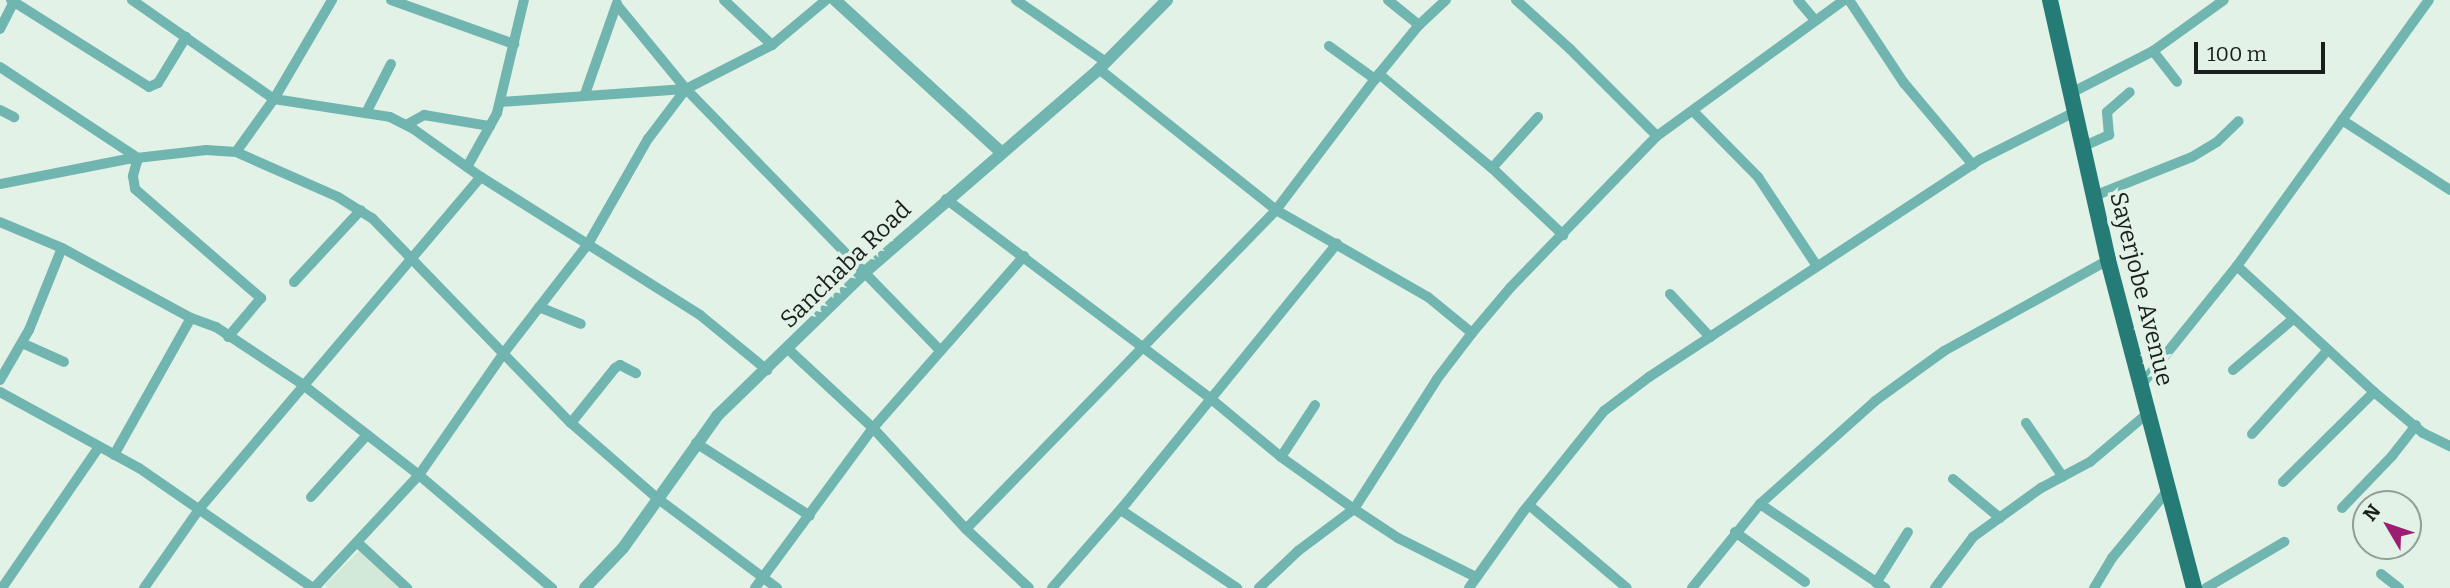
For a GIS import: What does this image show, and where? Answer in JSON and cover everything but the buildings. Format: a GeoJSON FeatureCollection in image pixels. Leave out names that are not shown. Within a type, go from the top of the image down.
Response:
{"type":"FeatureCollection","features":[{"type":"Feature","properties":{"kind":"main road","name":"Sayerjobe Avenue"},"geometry":{"type":"LineString","coordinates":[[2050,0],[2073,113],[2108,260],[2194,588]]}},
{"type":"Feature","properties":{"kind":"street"},"geometry":{"type":"LineString","coordinates":[[132,0],[274,99],[390,117],[406,125],[481,177],[700,315],[767,370]]}},
{"type":"Feature","properties":{"kind":"street"},"geometry":{"type":"LineString","coordinates":[[236,152],[274,99],[332,0]]}},
{"type":"Feature","properties":{"kind":"street"},"geometry":{"type":"LineString","coordinates":[[391,0],[514,44]]}},
{"type":"Feature","properties":{"kind":"street"},"geometry":{"type":"LineString","coordinates":[[467,167],[500,102],[524,0]]}},
{"type":"Feature","properties":{"kind":"street"},"geometry":{"type":"LineString","coordinates":[[724,0],[772,45]]}},
{"type":"Feature","properties":{"kind":"street"},"geometry":{"type":"LineString","coordinates":[[500,102],[687,89],[772,45],[827,0]]}},
{"type":"Feature","properties":{"kind":"street"},"geometry":{"type":"LineString","coordinates":[[835,0],[1001,152]]}},
{"type":"Feature","properties":{"kind":"street","name":"Sanchaba Road"},"geometry":{"type":"LineString","coordinates":[[585,588],[607,568],[717,416],[865,272],[1103,65],[1167,0]]}},
{"type":"Feature","properties":{"kind":"street"},"geometry":{"type":"LineString","coordinates":[[1388,0],[1419,25]]}},
{"type":"Feature","properties":{"kind":"street"},"geometry":{"type":"LineString","coordinates":[[966,529],[1276,210],[1376,77],[1419,25],[1446,0]]}},
{"type":"Feature","properties":{"kind":"street"},"geometry":{"type":"LineString","coordinates":[[1516,0],[1570,49],[1657,136]]}},
{"type":"Feature","properties":{"kind":"street"},"geometry":{"type":"LineString","coordinates":[[1798,0],[1814,19]]}},
{"type":"Feature","properties":{"kind":"street"},"geometry":{"type":"LineString","coordinates":[[1259,588],[1298,551],[1354,509],[1437,379],[1472,333],[1510,288],[1657,136],[1814,19],[1846,0],[1903,83],[1973,165]]}},
{"type":"Feature","properties":{"kind":"street"},"geometry":{"type":"LineString","coordinates":[[2069,94],[2153,51],[2224,0]]}},
{"type":"Feature","properties":{"kind":"street"},"geometry":{"type":"LineString","coordinates":[[2142,384],[2237,266],[2429,0]]}},
{"type":"Feature","properties":{"kind":"street"},"geometry":{"type":"LineString","coordinates":[[0,29],[13,1],[149,87],[158,82],[186,37]]}},
{"type":"Feature","properties":{"kind":"street"},"geometry":{"type":"LineString","coordinates":[[1021,1],[1103,65],[1276,210],[1428,298],[1472,333]]}},
{"type":"Feature","properties":{"kind":"street"},"geometry":{"type":"LineString","coordinates":[[617,2],[687,89],[860,264],[940,350]]}},
{"type":"Feature","properties":{"kind":"street"},"geometry":{"type":"LineString","coordinates":[[585,94],[617,2]]}},
{"type":"Feature","properties":{"kind":"street"},"geometry":{"type":"LineString","coordinates":[[1329,46],[1376,77],[1492,168],[1563,236]]}},
{"type":"Feature","properties":{"kind":"street"},"geometry":{"type":"LineString","coordinates":[[2153,51],[2177,82]]}},
{"type":"Feature","properties":{"kind":"street"},"geometry":{"type":"LineString","coordinates":[[366,113],[391,64]]}},
{"type":"Feature","properties":{"kind":"street"},"geometry":{"type":"LineString","coordinates":[[0,67],[138,158]]}},
{"type":"Feature","properties":{"kind":"street"},"geometry":{"type":"LineString","coordinates":[[0,392],[114,455],[200,508],[314,588],[419,475],[503,354],[589,244],[648,139],[687,89]]}},
{"type":"Feature","properties":{"kind":"street"},"geometry":{"type":"LineString","coordinates":[[2082,148],[2109,135],[2107,112],[2130,92]]}},
{"type":"Feature","properties":{"kind":"street"},"geometry":{"type":"LineString","coordinates":[[0,110],[14,117]]}},
{"type":"Feature","properties":{"kind":"street"},"geometry":{"type":"LineString","coordinates":[[1693,111],[1758,177],[1817,266]]}},
{"type":"Feature","properties":{"kind":"street"},"geometry":{"type":"LineString","coordinates":[[1469,588],[1604,411],[1710,337],[1973,165],[2073,113]]}},
{"type":"Feature","properties":{"kind":"street"},"geometry":{"type":"LineString","coordinates":[[406,125],[424,115],[490,126]]}},
{"type":"Feature","properties":{"kind":"street"},"geometry":{"type":"LineString","coordinates":[[1492,168],[1538,117]]}},
{"type":"Feature","properties":{"kind":"street"},"geometry":{"type":"LineString","coordinates":[[2342,120],[2450,190]]}},
{"type":"Feature","properties":{"kind":"street"},"geometry":{"type":"LineString","coordinates":[[2094,196],[2192,157],[2217,142],[2239,121]]}},
{"type":"Feature","properties":{"kind":"street"},"geometry":{"type":"LineString","coordinates":[[0,184],[138,158],[206,150],[236,152],[309,183],[361,210],[413,259],[571,423],[657,498],[777,588]]}},
{"type":"Feature","properties":{"kind":"street"},"geometry":{"type":"LineString","coordinates":[[138,158],[133,176],[135,189],[261,298],[228,337]]}},
{"type":"Feature","properties":{"kind":"street"},"geometry":{"type":"LineString","coordinates":[[144,588],[200,508],[302,384],[413,259],[481,177]]}},
{"type":"Feature","properties":{"kind":"street"},"geometry":{"type":"LineString","coordinates":[[946,199],[1210,398],[1280,457],[1398,538],[1476,577]]}},
{"type":"Feature","properties":{"kind":"street"},"geometry":{"type":"LineString","coordinates":[[294,282],[361,210]]}},
{"type":"Feature","properties":{"kind":"street"},"geometry":{"type":"LineString","coordinates":[[0,222],[62,248],[191,318],[216,327],[302,384],[419,475],[552,588]]}},
{"type":"Feature","properties":{"kind":"street"},"geometry":{"type":"LineString","coordinates":[[1052,588],[1121,510],[1338,244]]}},
{"type":"Feature","properties":{"kind":"street"},"geometry":{"type":"LineString","coordinates":[[0,380],[22,343],[62,248]]}},
{"type":"Feature","properties":{"kind":"street"},"geometry":{"type":"LineString","coordinates":[[755,588],[873,428],[1024,256]]}},
{"type":"Feature","properties":{"kind":"street"},"geometry":{"type":"LineString","coordinates":[[1692,588],[1760,504],[1857,416],[1944,351],[2108,260]]}},
{"type":"Feature","properties":{"kind":"street"},"geometry":{"type":"LineString","coordinates":[[2237,266],[2292,320],[2374,392],[2423,433],[2450,446]]}},
{"type":"Feature","properties":{"kind":"street"},"geometry":{"type":"LineString","coordinates":[[1670,294],[1710,337]]}},
{"type":"Feature","properties":{"kind":"street"},"geometry":{"type":"LineString","coordinates":[[539,307],[581,324]]}},
{"type":"Feature","properties":{"kind":"street"},"geometry":{"type":"LineString","coordinates":[[114,455],[191,318]]}},
{"type":"Feature","properties":{"kind":"street"},"geometry":{"type":"LineString","coordinates":[[2233,370],[2292,320]]}},
{"type":"Feature","properties":{"kind":"street"},"geometry":{"type":"LineString","coordinates":[[22,343],[64,362]]}},
{"type":"Feature","properties":{"kind":"street"},"geometry":{"type":"LineString","coordinates":[[788,349],[873,428],[966,529],[1029,588]]}},
{"type":"Feature","properties":{"kind":"street"},"geometry":{"type":"LineString","coordinates":[[2252,434],[2327,351]]}},
{"type":"Feature","properties":{"kind":"street"},"geometry":{"type":"LineString","coordinates":[[571,423],[615,368],[620,365],[636,373]]}},
{"type":"Feature","properties":{"kind":"street"},"geometry":{"type":"LineString","coordinates":[[2283,482],[2374,392]]}},
{"type":"Feature","properties":{"kind":"street"},"geometry":{"type":"LineString","coordinates":[[1280,457],[1315,405]]}},
{"type":"Feature","properties":{"kind":"street"},"geometry":{"type":"LineString","coordinates":[[1935,588],[1973,537],[2041,488],[2090,462],[2148,413]]}},
{"type":"Feature","properties":{"kind":"street"},"geometry":{"type":"LineString","coordinates":[[2026,423],[2063,477]]}},
{"type":"Feature","properties":{"kind":"street"},"geometry":{"type":"LineString","coordinates":[[2342,508],[2392,456],[2416,425]]}},
{"type":"Feature","properties":{"kind":"street"},"geometry":{"type":"LineString","coordinates":[[311,497],[367,435]]}},
{"type":"Feature","properties":{"kind":"street"},"geometry":{"type":"LineString","coordinates":[[696,443],[810,516]]}},
{"type":"Feature","properties":{"kind":"street"},"geometry":{"type":"LineString","coordinates":[[2,588],[99,447]]}},
{"type":"Feature","properties":{"kind":"street"},"geometry":{"type":"LineString","coordinates":[[1953,479],[2000,518]]}},
{"type":"Feature","properties":{"kind":"street"},"geometry":{"type":"LineString","coordinates":[[2094,588],[2112,558],[2168,490]]}},
{"type":"Feature","properties":{"kind":"street"},"geometry":{"type":"LineString","coordinates":[[1760,504],[1880,586],[1908,532]]}},
{"type":"Feature","properties":{"kind":"street"},"geometry":{"type":"LineString","coordinates":[[1530,505],[1626,588]]}},
{"type":"Feature","properties":{"kind":"street"},"geometry":{"type":"LineString","coordinates":[[1121,510],[1237,588]]}},
{"type":"Feature","properties":{"kind":"street"},"geometry":{"type":"LineString","coordinates":[[1735,532],[1805,582]]}},
{"type":"Feature","properties":{"kind":"street"},"geometry":{"type":"LineString","coordinates":[[2206,588],[2284,542]]}},
{"type":"Feature","properties":{"kind":"street"},"geometry":{"type":"LineString","coordinates":[[358,543],[407,588]]}},
{"type":"Feature","properties":{"kind":"street"},"geometry":{"type":"LineString","coordinates":[[2381,574],[2399,588]]}},
{"type":"Feature","properties":{"kind":"shaded area"},"geometry":{"type":"Polygon","coordinates":[[[365,545],[413,588],[328,588],[325,585],[365,545]]]}}]}
